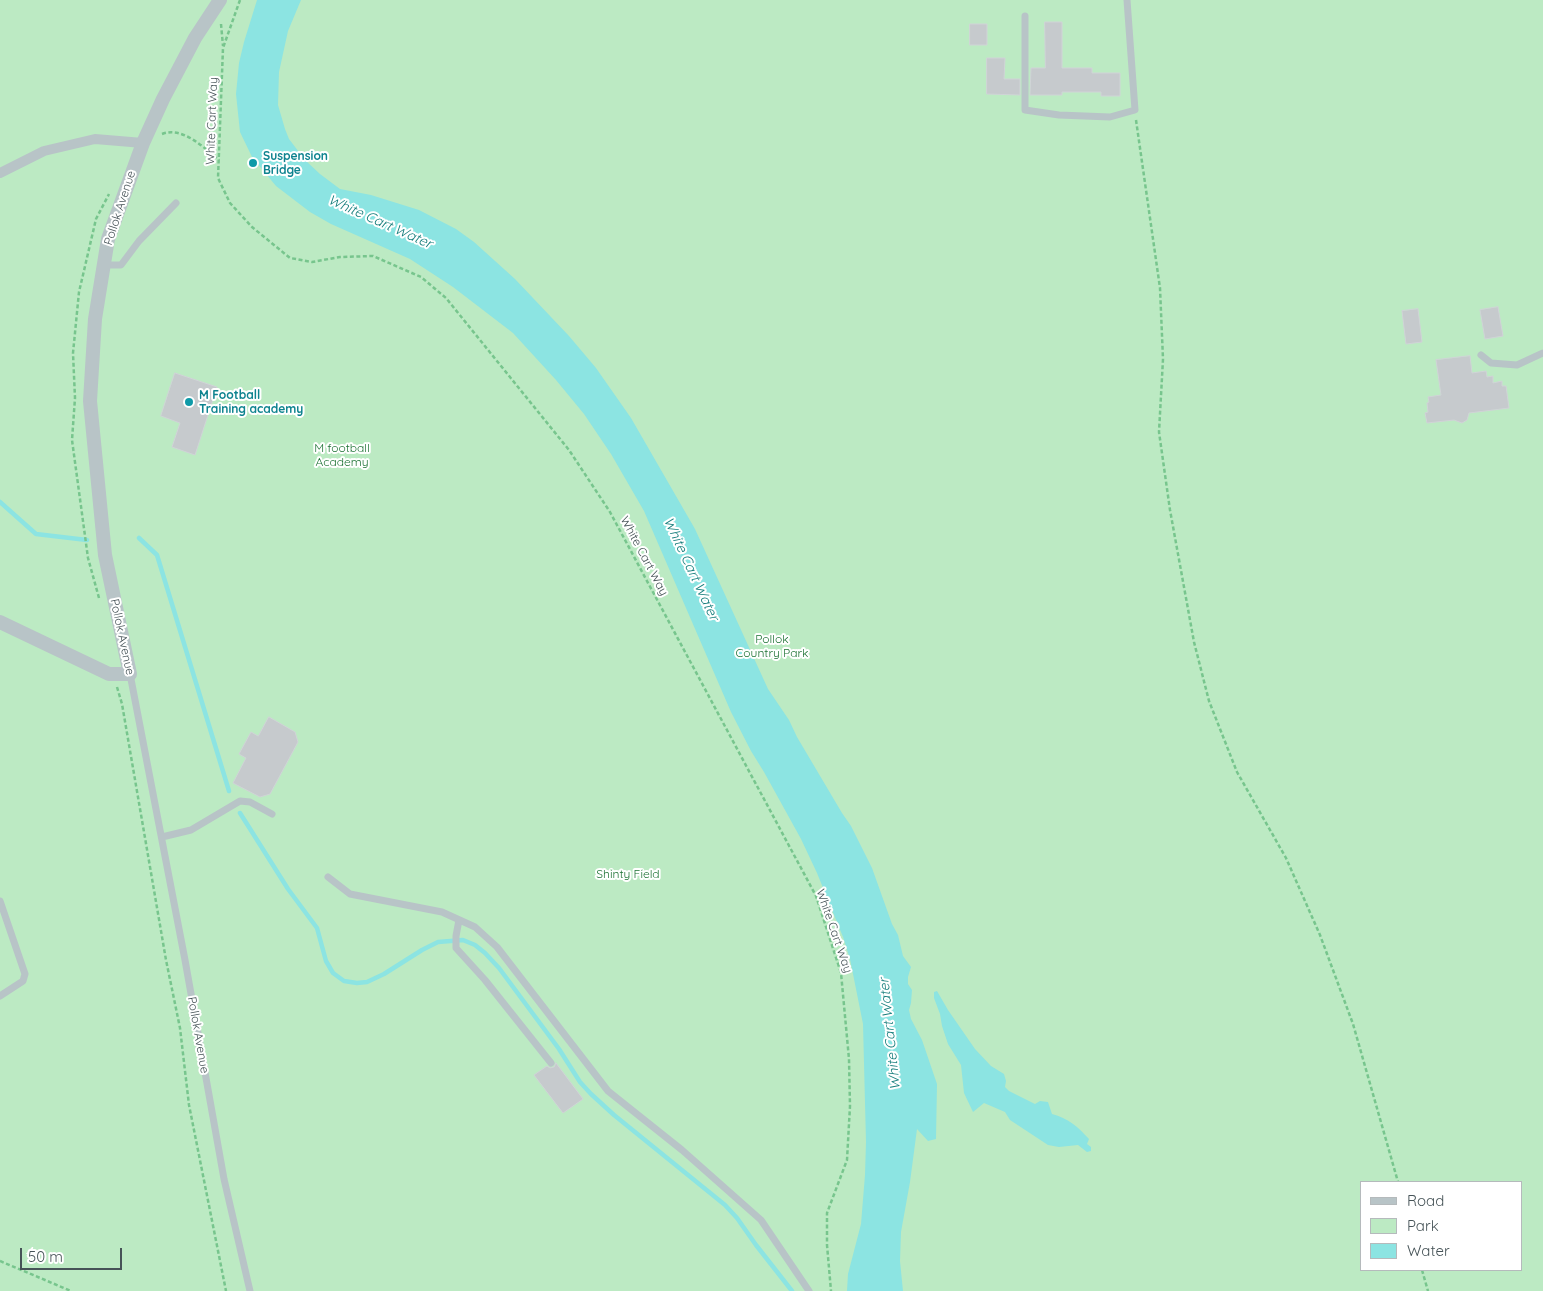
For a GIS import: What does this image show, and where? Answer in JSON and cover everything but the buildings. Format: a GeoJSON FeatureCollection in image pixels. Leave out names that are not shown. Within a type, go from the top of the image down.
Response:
{"type":"FeatureCollection","features":[{"type":"Feature","properties":{"kind":"street","name":"Pollok Avenue"},"geometry":{"type":"LineString","coordinates":[[130,674],[105,555],[90,401],[95,319],[110,231],[143,143],[167,90],[195,38],[217,5]]}},
{"type":"Feature","properties":{"kind":"street"},"geometry":{"type":"LineString","coordinates":[[0,173],[44,151],[95,139],[143,143]]}},
{"type":"Feature","properties":{"kind":"street"},"geometry":{"type":"LineString","coordinates":[[0,622],[109,674],[130,674]]}},
{"type":"Feature","properties":{"kind":"lane"},"geometry":{"type":"LineString","coordinates":[[1025,16],[1026,110],[1059,115],[1110,117],[1135,110],[1126,0]]}},
{"type":"Feature","properties":{"kind":"lane"},"geometry":{"type":"LineString","coordinates":[[105,265],[121,265],[139,242],[176,203]]}},
{"type":"Feature","properties":{"kind":"lane"},"geometry":{"type":"LineString","coordinates":[[1481,355],[1491,363],[1517,365],[1543,353]]}},
{"type":"Feature","properties":{"kind":"lane","name":"Pollok Avenue"},"geometry":{"type":"LineString","coordinates":[[130,674],[162,837],[224,1179],[250,1291]]}},
{"type":"Feature","properties":{"kind":"lane"},"geometry":{"type":"LineString","coordinates":[[162,837],[191,830],[240,802],[250,802],[272,814]]}},
{"type":"Feature","properties":{"kind":"lane"},"geometry":{"type":"LineString","coordinates":[[328,877],[350,894],[431,909],[475,927],[497,947],[608,1090],[682,1150],[762,1220],[809,1291]]}},
{"type":"Feature","properties":{"kind":"lane"},"geometry":{"type":"LineString","coordinates":[[0,901],[25,974],[23,981],[0,996]]}},
{"type":"Feature","properties":{"kind":"lane"},"geometry":{"type":"LineString","coordinates":[[459,920],[456,948],[485,980],[551,1063]]}},
{"type":"Feature","properties":{"kind":"path","name":"White Cart Way"},"geometry":{"type":"LineString","coordinates":[[240,0],[223,48],[218,178],[230,204],[252,227],[290,258],[312,262],[340,257],[373,256],[421,277],[446,298],[570,450],[610,512],[816,896],[841,973],[849,1059],[850,1106],[847,1160],[827,1213],[831,1291]]}},
{"type":"Feature","properties":{"kind":"path"},"geometry":{"type":"LineString","coordinates":[[217,5],[223,48]]}},
{"type":"Feature","properties":{"kind":"path"},"geometry":{"type":"LineString","coordinates":[[1135,110],[1160,288],[1163,359],[1159,432],[1170,510],[1194,642],[1209,702],[1237,772],[1286,858],[1320,935],[1352,1024],[1398,1181]]}},
{"type":"Feature","properties":{"kind":"path"},"geometry":{"type":"LineString","coordinates":[[143,143],[166,132],[187,135],[219,160]]}},
{"type":"Feature","properties":{"kind":"path"},"geometry":{"type":"LineString","coordinates":[[85,530],[87,549],[99,600]]}},
{"type":"Feature","properties":{"kind":"path"},"geometry":{"type":"LineString","coordinates":[[114,674],[122,704],[166,960],[180,1028],[189,1104],[226,1291]]}},
{"type":"Feature","properties":{"kind":"path"},"geometry":{"type":"LineString","coordinates":[[0,1261],[71,1291]]}},
{"type":"Feature","properties":{"kind":"path"},"geometry":{"type":"LineString","coordinates":[[1422,1271],[1428,1291]]}},
{"type":"Feature","properties":{"kind":"green space","name":"Pollok Country Park"},"geometry":{"type":"Polygon","coordinates":[[[0,0],[1543,0],[1543,1291],[0,1291],[0,0]]]}},
{"type":"Feature","properties":{"kind":"water","name":"White Cart Water"},"geometry":{"type":"Polygon","coordinates":[[[257,0],[301,0],[288,31],[279,72],[278,105],[289,139],[305,160],[340,189],[371,195],[419,210],[456,229],[474,242],[515,279],[569,336],[596,368],[631,418],[695,529],[768,689],[789,720],[797,737],[851,826],[872,868],[892,924],[898,935],[903,956],[911,967],[908,984],[912,990],[909,1010],[911,1019],[922,1040],[937,1084],[936,1139],[928,1141],[917,1129],[901,1232],[900,1261],[903,1291],[847,1291],[848,1274],[861,1224],[866,1142],[863,1024],[850,959],[843,937],[801,839],[731,712],[644,511],[611,454],[584,414],[513,333],[453,287],[410,259],[331,224],[310,212],[276,186],[252,157],[240,132],[236,94],[239,63],[257,0]]]}},
{"type":"Feature","properties":{"kind":"water"},"geometry":{"type":"Polygon","coordinates":[[[937,991],[975,1049],[991,1066],[1004,1074],[1005,1087],[1009,1091],[1035,1104],[1040,1101],[1048,1102],[1052,1114],[1072,1124],[1089,1139],[1087,1144],[1091,1147],[1091,1151],[1087,1152],[1078,1145],[1059,1147],[1048,1145],[1010,1120],[1005,1112],[984,1103],[973,1112],[964,1093],[961,1065],[948,1044],[942,1026],[934,998],[934,992],[937,991]]]}},
{"type":"Feature","properties":{"kind":"waterway"},"geometry":{"type":"LineString","coordinates":[[0,502],[36,534],[87,540]]}},
{"type":"Feature","properties":{"kind":"waterway"},"geometry":{"type":"LineString","coordinates":[[139,538],[157,555],[229,791]]}},
{"type":"Feature","properties":{"kind":"waterway"},"geometry":{"type":"LineString","coordinates":[[240,813],[288,889],[317,928],[326,961],[333,973],[344,981],[367,982],[438,942],[463,940],[475,945],[499,968],[559,1049],[580,1082],[614,1115],[725,1205],[792,1291]]}},
{"type":"Feature","properties":{"kind":"place","name":"Suspension Bridge"},"geometry":{"type":"Point","coordinates":[253,163]}},
{"type":"Feature","properties":{"kind":"place","name":"M Football Training academy"},"geometry":{"type":"Point","coordinates":[189,402]}},
{"type":"Feature","properties":{"kind":"park label","name":"M football Academy"},"geometry":{"type":"Point","coordinates":[342,455]}},
{"type":"Feature","properties":{"kind":"park label","name":"Shinty Field"},"geometry":{"type":"Point","coordinates":[628,874]}}]}
